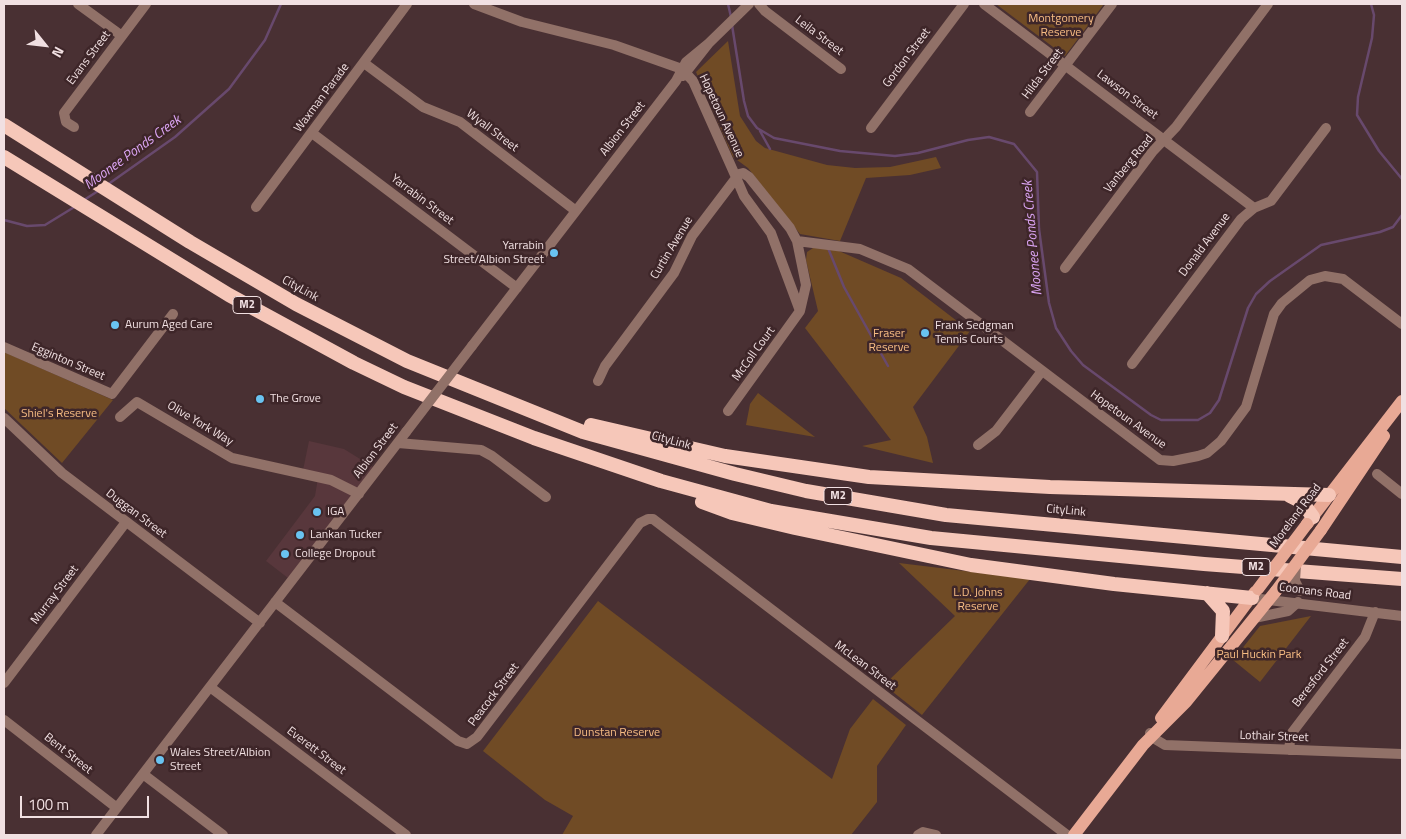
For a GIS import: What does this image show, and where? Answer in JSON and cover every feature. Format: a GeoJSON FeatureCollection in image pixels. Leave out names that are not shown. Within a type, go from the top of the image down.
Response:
{"type":"FeatureCollection","features":[{"type":"Feature","properties":{"kind":"highway","name":"CityLink"},"geometry":{"type":"LineString","coordinates":[[4,125],[114,196],[304,308],[407,360],[583,432],[735,474],[806,491],[937,513],[1402,557]]}},
{"type":"Feature","properties":{"kind":"highway","name":"M2"},"geometry":{"type":"LineString","coordinates":[[4,157],[229,295],[354,363],[404,387],[592,459],[710,496],[771,511],[873,530],[1089,554],[1402,579]]}},
{"type":"Feature","properties":{"kind":"highway"},"geometry":{"type":"LineString","coordinates":[[522,408],[725,456],[869,477],[1050,487],[1329,495]]}},
{"type":"Feature","properties":{"kind":"highway"},"geometry":{"type":"LineString","coordinates":[[592,459],[677,494],[723,510],[795,528],[971,565],[1207,593],[1255,593]]}},
{"type":"Feature","properties":{"kind":"highway"},"geometry":{"type":"LineString","coordinates":[[1272,494],[1288,496],[1302,502],[1314,524]]}},
{"type":"Feature","properties":{"kind":"highway"},"geometry":{"type":"LineString","coordinates":[[1207,593],[1215,599],[1223,611],[1222,636]]}},
{"type":"Feature","properties":{"kind":"main road","name":"Moreland Road"},"geometry":{"type":"LineString","coordinates":[[1148,738],[1186,702],[1296,565],[1310,546],[1314,524],[1329,495],[1402,401]]}},
{"type":"Feature","properties":{"kind":"main road","name":"Moreland Road"},"geometry":{"type":"LineString","coordinates":[[1074,835],[1255,593],[1314,524],[1402,410]]}},
{"type":"Feature","properties":{"kind":"street"},"geometry":{"type":"LineString","coordinates":[[78,4],[122,36]]}},
{"type":"Feature","properties":{"kind":"street","name":"Evans Street"},"geometry":{"type":"LineString","coordinates":[[74,127],[64,119],[64,113],[146,4]]}},
{"type":"Feature","properties":{"kind":"street","name":"Waxman Parade"},"geometry":{"type":"LineString","coordinates":[[256,207],[407,4]]}},
{"type":"Feature","properties":{"kind":"street"},"geometry":{"type":"LineString","coordinates":[[474,4],[522,22],[614,45],[684,71]]}},
{"type":"Feature","properties":{"kind":"street","name":"Albion Street"},"geometry":{"type":"LineString","coordinates":[[96,835],[684,71],[691,57],[713,40],[750,4]]}},
{"type":"Feature","properties":{"kind":"street","name":"Leila Street"},"geometry":{"type":"LineString","coordinates":[[759,4],[765,11],[841,69]]}},
{"type":"Feature","properties":{"kind":"street","name":"Gordon Street"},"geometry":{"type":"LineString","coordinates":[[871,128],[964,4]]}},
{"type":"Feature","properties":{"kind":"street","name":"Lawson Street"},"geometry":{"type":"LineString","coordinates":[[984,4],[1254,208]]}},
{"type":"Feature","properties":{"kind":"street","name":"Hilda Street"},"geometry":{"type":"LineString","coordinates":[[1030,112],[1112,4]]}},
{"type":"Feature","properties":{"kind":"street","name":"Vanberg Road"},"geometry":{"type":"LineString","coordinates":[[1065,268],[1153,151],[1176,127],[1268,4]]}},
{"type":"Feature","properties":{"kind":"street","name":"Wyall Street"},"geometry":{"type":"LineString","coordinates":[[364,63],[424,107],[460,122],[576,211]]}},
{"type":"Feature","properties":{"kind":"street","name":"Hopetoun Avenue"},"geometry":{"type":"LineString","coordinates":[[684,71],[693,81],[744,196],[771,233],[800,311]]}},
{"type":"Feature","properties":{"kind":"street","name":"Donald Avenue"},"geometry":{"type":"LineString","coordinates":[[1132,364],[1241,218],[1254,208],[1271,201],[1326,128]]}},
{"type":"Feature","properties":{"kind":"street","name":"Yarrabin Street"},"geometry":{"type":"LineString","coordinates":[[312,133],[516,288]]}},
{"type":"Feature","properties":{"kind":"street","name":"Hopetoun Avenue"},"geometry":{"type":"LineString","coordinates":[[735,176],[743,173],[749,177],[790,228],[797,241],[806,285],[800,311]]}},
{"type":"Feature","properties":{"kind":"street","name":"Curtin Avenue"},"geometry":{"type":"LineString","coordinates":[[598,381],[604,366],[674,273],[692,236],[735,176]]}},
{"type":"Feature","properties":{"kind":"street","name":"Hopetoun Avenue"},"geometry":{"type":"LineString","coordinates":[[797,241],[839,245],[878,255],[908,270],[1160,460],[1173,461],[1198,456],[1214,448],[1241,415],[1250,397],[1274,314],[1304,284],[1325,276],[1343,279],[1402,324]]}},
{"type":"Feature","properties":{"kind":"street","name":"McColl Court"},"geometry":{"type":"LineString","coordinates":[[728,411],[800,311]]}},
{"type":"Feature","properties":{"kind":"street","name":"Egginton Street"},"geometry":{"type":"LineString","coordinates":[[4,347],[112,394],[173,314]]}},
{"type":"Feature","properties":{"kind":"street"},"geometry":{"type":"LineString","coordinates":[[978,445],[996,431],[1042,371]]}},
{"type":"Feature","properties":{"kind":"street","name":"Olive York Way"},"geometry":{"type":"LineString","coordinates":[[120,417],[137,402],[232,458],[331,480],[359,494]]}},
{"type":"Feature","properties":{"kind":"street","name":"Duggan Street"},"geometry":{"type":"LineString","coordinates":[[4,418],[62,473],[260,623]]}},
{"type":"Feature","properties":{"kind":"street"},"geometry":{"type":"LineString","coordinates":[[398,443],[481,450],[492,456],[546,497]]}},
{"type":"Feature","properties":{"kind":"street"},"geometry":{"type":"LineString","coordinates":[[1377,474],[1402,494]]}},
{"type":"Feature","properties":{"kind":"street","name":"Peacock Street"},"geometry":{"type":"LineString","coordinates":[[275,602],[458,741],[467,744],[477,737],[640,524],[648,518]]}},
{"type":"Feature","properties":{"kind":"street","name":"McLean Street"},"geometry":{"type":"LineString","coordinates":[[648,518],[657,522],[1067,835]]}},
{"type":"Feature","properties":{"kind":"street","name":"Murray Street"},"geometry":{"type":"LineString","coordinates":[[4,683],[126,522]]}},
{"type":"Feature","properties":{"kind":"street"},"geometry":{"type":"LineString","coordinates":[[1296,565],[1295,581],[1300,591],[1314,604]]}},
{"type":"Feature","properties":{"kind":"street","name":"Coonans Road"},"geometry":{"type":"LineString","coordinates":[[1255,593],[1273,595],[1298,602],[1402,614]]}},
{"type":"Feature","properties":{"kind":"street"},"geometry":{"type":"LineString","coordinates":[[1254,618],[1288,611],[1298,602]]}},
{"type":"Feature","properties":{"kind":"street","name":"Beresford Street"},"geometry":{"type":"LineString","coordinates":[[1289,750],[1291,734],[1364,637],[1375,612]]}},
{"type":"Feature","properties":{"kind":"street","name":"Everett Street"},"geometry":{"type":"LineString","coordinates":[[210,687],[406,835]]}},
{"type":"Feature","properties":{"kind":"street","name":"Bent Street"},"geometry":{"type":"LineString","coordinates":[[4,720],[117,808]]}},
{"type":"Feature","properties":{"kind":"street","name":"Lothair Street"},"geometry":{"type":"LineString","coordinates":[[1148,738],[1165,744],[1402,754]]}},
{"type":"Feature","properties":{"kind":"street"},"geometry":{"type":"LineString","coordinates":[[143,774],[223,835]]}},
{"type":"Feature","properties":{"kind":"street"},"geometry":{"type":"LineString","coordinates":[[918,835],[928,832],[936,835]]}},
{"type":"Feature","properties":{"kind":"shaded area"},"geometry":{"type":"Polygon","coordinates":[[[309,441],[344,449],[373,467],[288,578],[266,561],[315,496],[318,478],[302,475],[309,441]]]}},
{"type":"Feature","properties":{"kind":"green space","name":"Montgomery Reserve"},"geometry":{"type":"Polygon","coordinates":[[[996,4],[1104,4],[1065,56],[996,4]]]}},
{"type":"Feature","properties":{"kind":"green space"},"geometry":{"type":"Polygon","coordinates":[[[728,41],[740,116],[756,141],[765,148],[827,165],[855,168],[890,167],[936,157],[941,168],[910,175],[866,178],[840,241],[800,234],[748,168],[733,157],[696,72],[728,41]]]}},
{"type":"Feature","properties":{"kind":"green space","name":"Fraser Reserve"},"geometry":{"type":"Polygon","coordinates":[[[813,248],[832,248],[901,278],[970,331],[913,407],[927,437],[933,463],[862,446],[891,440],[805,328],[818,311],[806,260],[807,252],[813,248]]]}},
{"type":"Feature","properties":{"kind":"green space","name":"Shiel's Reserve"},"geometry":{"type":"Polygon","coordinates":[[[4,352],[113,400],[62,463],[4,408],[4,352]]]}},
{"type":"Feature","properties":{"kind":"green space"},"geometry":{"type":"Polygon","coordinates":[[[758,393],[815,437],[746,425],[750,404],[758,393]]]}},
{"type":"Feature","properties":{"kind":"green space","name":"L.D. Johns Reserve"},"geometry":{"type":"Polygon","coordinates":[[[899,563],[1030,579],[922,715],[884,685],[955,616],[899,563]]]}},
{"type":"Feature","properties":{"kind":"green space","name":"Dunstan Reserve"},"geometry":{"type":"Polygon","coordinates":[[[598,601],[832,779],[850,729],[873,699],[906,725],[877,766],[877,802],[851,835],[562,835],[573,816],[545,800],[483,751],[598,601]]]}},
{"type":"Feature","properties":{"kind":"green space","name":"Paul Huckin Park"},"geometry":{"type":"Polygon","coordinates":[[[1311,616],[1260,682],[1233,660],[1260,626],[1311,616]]]}},
{"type":"Feature","properties":{"kind":"waterway","name":"Moonee Ponds Creek"},"geometry":{"type":"LineString","coordinates":[[107,185],[175,137],[229,89],[265,40],[281,4]]}},
{"type":"Feature","properties":{"kind":"waterway","name":"Moonee Ponds Creek"},"geometry":{"type":"LineString","coordinates":[[728,4],[731,17]]}},
{"type":"Feature","properties":{"kind":"waterway","name":"Moonee Ponds Creek"},"geometry":{"type":"LineString","coordinates":[[1371,4],[1374,15],[1372,38],[1358,97],[1357,115],[1379,151],[1402,179]]}},
{"type":"Feature","properties":{"kind":"waterway","name":"Moonee Ponds Creek"},"geometry":{"type":"LineString","coordinates":[[732,25],[748,116],[757,128],[774,138],[840,151],[895,156],[918,153],[968,140],[989,137],[1014,144],[1037,172],[1039,229],[1049,303],[1056,328],[1083,365],[1151,415],[1161,420],[1198,420],[1210,413],[1219,400],[1248,308],[1256,294],[1270,281],[1321,245],[1380,232],[1393,227],[1402,215]]}},
{"type":"Feature","properties":{"kind":"waterway"},"geometry":{"type":"LineString","coordinates":[[760,131],[770,149]]}},
{"type":"Feature","properties":{"kind":"waterway","name":"Moonee Ponds Creek"},"geometry":{"type":"LineString","coordinates":[[84,200],[98,191]]}},
{"type":"Feature","properties":{"kind":"waterway","name":"Moonee Ponds Creek"},"geometry":{"type":"LineString","coordinates":[[4,220],[27,226],[45,225],[76,206]]}},
{"type":"Feature","properties":{"kind":"waterway"},"geometry":{"type":"LineString","coordinates":[[828,248],[844,287],[888,366]]}},
{"type":"Feature","properties":{"kind":"place","name":"Yarrabin Street/Albion Street"},"geometry":{"type":"Point","coordinates":[554,253]}},
{"type":"Feature","properties":{"kind":"place","name":"Aurum Aged Care"},"geometry":{"type":"Point","coordinates":[115,325]}},
{"type":"Feature","properties":{"kind":"place","name":"Frank Sedgman Tennis Courts"},"geometry":{"type":"Point","coordinates":[925,333]}},
{"type":"Feature","properties":{"kind":"place","name":"The Grove"},"geometry":{"type":"Point","coordinates":[260,399]}},
{"type":"Feature","properties":{"kind":"place","name":"IGA"},"geometry":{"type":"Point","coordinates":[317,512]}},
{"type":"Feature","properties":{"kind":"place","name":"Lankan Tucker"},"geometry":{"type":"Point","coordinates":[300,535]}},
{"type":"Feature","properties":{"kind":"place","name":"College Dropout"},"geometry":{"type":"Point","coordinates":[285,554]}},
{"type":"Feature","properties":{"kind":"place","name":"Wales Street/Albion Street"},"geometry":{"type":"Point","coordinates":[160,760]}}]}
